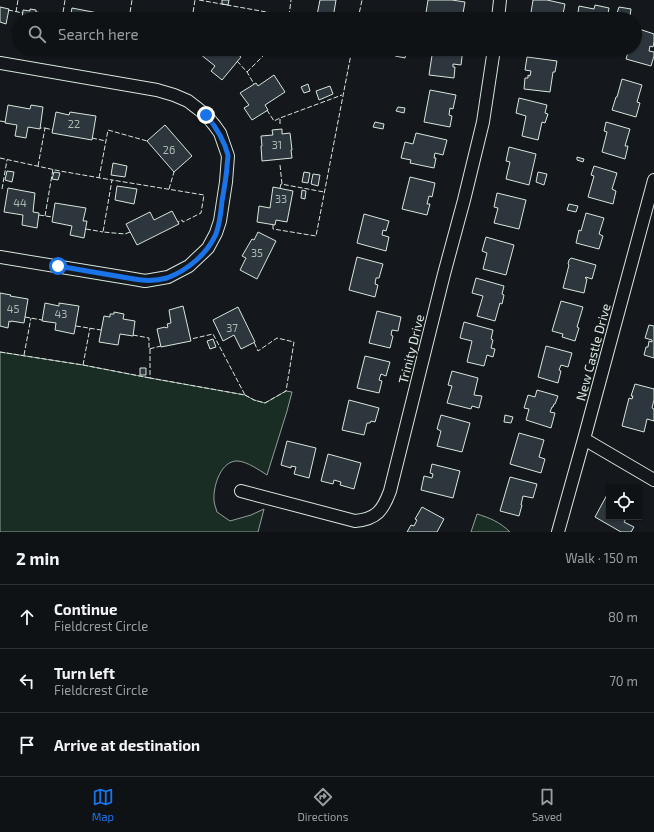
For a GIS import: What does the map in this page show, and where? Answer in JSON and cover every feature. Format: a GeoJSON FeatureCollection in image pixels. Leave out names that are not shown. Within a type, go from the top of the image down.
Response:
{"type":"FeatureCollection","features":[{"type":"Feature","properties":{"kind":"street"},"geometry":{"type":"LineString","coordinates":[[499,12],[500,0]]}},
{"type":"Feature","properties":{"kind":"street","name":"Trinity Drive"},"geometry":{"type":"LineString","coordinates":[[241,491],[355,521],[364,520],[374,516],[381,510],[390,491],[444,274],[468,186],[483,122],[493,56]]}},
{"type":"Feature","properties":{"kind":"street"},"geometry":{"type":"LineString","coordinates":[[0,63],[157,90],[174,95],[188,101],[206,115],[220,133],[228,156],[220,221],[211,243],[208,248],[189,266],[168,277],[145,281],[0,257]]}},
{"type":"Feature","properties":{"kind":"street","name":"New Castle Drive"},"geometry":{"type":"LineString","coordinates":[[558,532],[654,180]]}},
{"type":"Feature","properties":{"kind":"street"},"geometry":{"type":"LineString","coordinates":[[584,439],[654,480]]}},
{"type":"Feature","properties":{"kind":"green space"},"geometry":{"type":"Polygon","coordinates":[[[0,352],[83,365],[245,395],[254,400],[265,403],[286,391],[292,392],[267,475],[246,463],[238,461],[232,462],[223,469],[219,475],[215,488],[214,502],[217,512],[230,521],[251,515],[264,509],[258,532],[0,532],[0,352]]]}},
{"type":"Feature","properties":{"kind":"green space"},"geometry":{"type":"Polygon","coordinates":[[[477,514],[495,521],[510,532],[471,532],[477,514]]]}},
{"type":"Feature","properties":{"kind":"building"},"geometry":{"type":"Polygon","coordinates":[[[222,0],[229,0],[228,5],[222,4],[222,0]]]}},
{"type":"Feature","properties":{"kind":"building"},"geometry":{"type":"Polygon","coordinates":[[[320,0],[336,0],[334,12],[318,12],[320,0]]]}},
{"type":"Feature","properties":{"kind":"building"},"geometry":{"type":"Polygon","coordinates":[[[428,0],[452,0],[465,2],[463,12],[426,12],[428,0]]]}},
{"type":"Feature","properties":{"kind":"building"},"geometry":{"type":"Polygon","coordinates":[[[533,0],[547,0],[565,4],[563,12],[531,12],[533,0]]]}},
{"type":"Feature","properties":{"kind":"building"},"geometry":{"type":"Polygon","coordinates":[[[595,5],[609,8],[608,12],[578,12],[579,6],[594,9],[595,5]]]}},
{"type":"Feature","properties":{"kind":"building"},"geometry":{"type":"Polygon","coordinates":[[[0,7],[9,9],[6,24],[0,22],[0,7]]]}},
{"type":"Feature","properties":{"kind":"building"},"geometry":{"type":"Polygon","coordinates":[[[619,7],[631,9],[631,12],[617,12],[619,7]]]}},
{"type":"Feature","properties":{"kind":"building"},"geometry":{"type":"Polygon","coordinates":[[[72,8],[93,12],[71,12],[72,8]]]}},
{"type":"Feature","properties":{"kind":"building"},"geometry":{"type":"Polygon","coordinates":[[[30,9],[36,10],[36,12],[23,12],[23,10],[30,11],[30,9]]]}},
{"type":"Feature","properties":{"kind":"building"},"geometry":{"type":"Polygon","coordinates":[[[642,30],[654,34],[653,47],[650,46],[649,51],[654,52],[651,66],[626,59],[627,56],[642,56],[642,30]]]}},
{"type":"Feature","properties":{"kind":"building"},"geometry":{"type":"Polygon","coordinates":[[[202,56],[241,57],[222,80],[211,71],[215,66],[202,56]]]}},
{"type":"Feature","properties":{"kind":"building"},"geometry":{"type":"Polygon","coordinates":[[[395,56],[405,56],[405,58],[395,56]]]}},
{"type":"Feature","properties":{"kind":"building"},"geometry":{"type":"Polygon","coordinates":[[[432,56],[462,56],[461,65],[453,64],[453,67],[455,67],[454,78],[429,75],[432,56]]]}},
{"type":"Feature","properties":{"kind":"building"},"geometry":{"type":"Polygon","coordinates":[[[527,57],[557,61],[555,72],[553,72],[550,92],[524,89],[525,78],[528,78],[528,75],[530,76],[531,71],[525,70],[527,57]]]}},
{"type":"Feature","properties":{"kind":"building"},"geometry":{"type":"Polygon","coordinates":[[[274,75],[285,92],[265,105],[268,110],[252,120],[244,108],[249,105],[240,93],[256,83],[258,86],[274,75]]]}},
{"type":"Feature","properties":{"kind":"building"},"geometry":{"type":"Polygon","coordinates":[[[622,79],[642,85],[637,102],[640,103],[636,117],[612,110],[622,79]]]}},
{"type":"Feature","properties":{"kind":"building"},"geometry":{"type":"Polygon","coordinates":[[[308,84],[310,91],[304,93],[301,87],[308,84]]]}},
{"type":"Feature","properties":{"kind":"building"},"geometry":{"type":"Polygon","coordinates":[[[330,86],[333,94],[319,100],[316,91],[330,86]]]}},
{"type":"Feature","properties":{"kind":"building"},"geometry":{"type":"Polygon","coordinates":[[[430,90],[456,95],[453,109],[450,108],[449,115],[452,116],[450,127],[424,122],[430,90]]]}},
{"type":"Feature","properties":{"kind":"building"},"geometry":{"type":"Polygon","coordinates":[[[519,98],[547,105],[545,113],[548,114],[545,123],[542,122],[538,140],[522,136],[526,116],[516,113],[519,98]]]}},
{"type":"Feature","properties":{"kind":"building"},"geometry":{"type":"Polygon","coordinates":[[[8,105],[30,109],[31,105],[43,107],[40,129],[28,127],[26,138],[15,136],[17,125],[5,123],[8,105]]]}},
{"type":"Feature","properties":{"kind":"building"},"geometry":{"type":"Polygon","coordinates":[[[398,107],[405,108],[404,113],[396,111],[398,107]]]}},
{"type":"Feature","properties":{"kind":"building"},"geometry":{"type":"Polygon","coordinates":[[[56,112],[69,115],[70,112],[96,116],[92,140],[52,133],[56,112]]]}},
{"type":"Feature","properties":{"kind":"building"},"geometry":{"type":"Polygon","coordinates":[[[375,122],[384,124],[383,129],[373,127],[375,122]]]}},
{"type":"Feature","properties":{"kind":"building"},"geometry":{"type":"Polygon","coordinates":[[[606,122],[630,129],[625,146],[628,146],[625,159],[602,152],[607,132],[604,131],[606,122]]]}},
{"type":"Feature","properties":{"kind":"building"},"geometry":{"type":"Polygon","coordinates":[[[165,125],[192,156],[174,172],[147,141],[165,125]]]}},
{"type":"Feature","properties":{"kind":"building"},"geometry":{"type":"Polygon","coordinates":[[[282,129],[282,134],[290,133],[292,158],[262,161],[261,136],[273,135],[272,130],[282,129]]]}},
{"type":"Feature","properties":{"kind":"building"},"geometry":{"type":"Polygon","coordinates":[[[416,133],[447,140],[443,155],[435,153],[434,158],[436,158],[434,168],[410,163],[411,160],[401,158],[405,142],[413,144],[416,133]]]}},
{"type":"Feature","properties":{"kind":"building"},"geometry":{"type":"Polygon","coordinates":[[[509,147],[536,154],[529,185],[506,179],[510,162],[506,161],[509,147]]]}},
{"type":"Feature","properties":{"kind":"building"},"geometry":{"type":"Polygon","coordinates":[[[577,157],[584,159],[583,162],[577,160],[577,157]]]}},
{"type":"Feature","properties":{"kind":"building"},"geometry":{"type":"Polygon","coordinates":[[[113,163],[127,166],[125,177],[111,175],[113,163]]]}},
{"type":"Feature","properties":{"kind":"building"},"geometry":{"type":"Polygon","coordinates":[[[594,166],[617,173],[612,189],[616,191],[613,204],[588,197],[594,176],[591,175],[594,166]]]}},
{"type":"Feature","properties":{"kind":"building"},"geometry":{"type":"Polygon","coordinates":[[[7,171],[14,172],[12,182],[5,180],[7,171]]]}},
{"type":"Feature","properties":{"kind":"building"},"geometry":{"type":"Polygon","coordinates":[[[54,172],[60,173],[58,180],[52,179],[54,172]]]}},
{"type":"Feature","properties":{"kind":"building"},"geometry":{"type":"Polygon","coordinates":[[[304,172],[310,173],[308,183],[302,182],[304,172]]]}},
{"type":"Feature","properties":{"kind":"building"},"geometry":{"type":"Polygon","coordinates":[[[538,172],[547,174],[544,185],[536,182],[538,172]]]}},
{"type":"Feature","properties":{"kind":"building"},"geometry":{"type":"Polygon","coordinates":[[[313,174],[320,175],[318,186],[311,184],[313,174]]]}},
{"type":"Feature","properties":{"kind":"building"},"geometry":{"type":"Polygon","coordinates":[[[410,177],[435,183],[432,197],[429,196],[427,204],[430,204],[427,215],[402,209],[410,177]]]}},
{"type":"Feature","properties":{"kind":"building"},"geometry":{"type":"Polygon","coordinates":[[[117,186],[137,189],[134,204],[115,200],[117,186]]]}},
{"type":"Feature","properties":{"kind":"building"},"geometry":{"type":"Polygon","coordinates":[[[273,187],[293,191],[287,222],[276,220],[275,225],[257,222],[259,206],[270,208],[273,187]]]}},
{"type":"Feature","properties":{"kind":"building"},"geometry":{"type":"Polygon","coordinates":[[[8,188],[35,193],[33,212],[39,213],[37,228],[22,225],[23,215],[4,212],[8,188]]]}},
{"type":"Feature","properties":{"kind":"building"},"geometry":{"type":"Polygon","coordinates":[[[302,190],[306,191],[305,199],[301,198],[302,190]]]}},
{"type":"Feature","properties":{"kind":"building"},"geometry":{"type":"Polygon","coordinates":[[[497,193],[526,200],[519,229],[494,223],[498,208],[494,207],[497,193]]]}},
{"type":"Feature","properties":{"kind":"building"},"geometry":{"type":"Polygon","coordinates":[[[55,203],[86,208],[83,221],[87,221],[84,238],[70,235],[72,226],[52,222],[55,203]]]}},
{"type":"Feature","properties":{"kind":"building"},"geometry":{"type":"Polygon","coordinates":[[[569,204],[578,206],[576,212],[567,210],[569,204]]]}},
{"type":"Feature","properties":{"kind":"building"},"geometry":{"type":"Polygon","coordinates":[[[172,211],[179,224],[137,245],[126,224],[150,212],[154,220],[172,211]]]}},
{"type":"Feature","properties":{"kind":"building"},"geometry":{"type":"Polygon","coordinates":[[[586,213],[604,218],[599,234],[603,236],[599,249],[576,243],[579,230],[581,231],[586,213]]]}},
{"type":"Feature","properties":{"kind":"building"},"geometry":{"type":"Polygon","coordinates":[[[364,214],[389,221],[386,231],[383,230],[382,235],[389,237],[386,251],[357,243],[364,214]]]}},
{"type":"Feature","properties":{"kind":"building"},"geometry":{"type":"Polygon","coordinates":[[[258,232],[276,241],[257,279],[240,270],[246,258],[242,256],[258,232]]]}},
{"type":"Feature","properties":{"kind":"building"},"geometry":{"type":"Polygon","coordinates":[[[486,237],[514,245],[506,275],[483,269],[487,253],[482,251],[486,237]]]}},
{"type":"Feature","properties":{"kind":"building"},"geometry":{"type":"Polygon","coordinates":[[[357,257],[383,264],[379,278],[376,278],[375,284],[378,285],[375,297],[349,290],[357,257]]]}},
{"type":"Feature","properties":{"kind":"building"},"geometry":{"type":"Polygon","coordinates":[[[571,258],[596,265],[592,279],[585,278],[587,279],[584,293],[563,288],[569,260],[571,258]]]}},
{"type":"Feature","properties":{"kind":"building"},"geometry":{"type":"Polygon","coordinates":[[[476,278],[504,286],[502,304],[500,303],[495,321],[477,316],[483,296],[472,293],[476,278]]]}},
{"type":"Feature","properties":{"kind":"building"},"geometry":{"type":"Polygon","coordinates":[[[0,293],[28,299],[24,323],[9,321],[8,328],[0,326],[0,293]]]}},
{"type":"Feature","properties":{"kind":"building"},"geometry":{"type":"Polygon","coordinates":[[[561,301],[583,307],[577,327],[579,328],[575,341],[562,337],[563,334],[552,331],[561,301]]]}},
{"type":"Feature","properties":{"kind":"building"},"geometry":{"type":"Polygon","coordinates":[[[45,303],[59,306],[59,303],[79,306],[74,334],[55,330],[56,323],[42,321],[45,303]]]}},
{"type":"Feature","properties":{"kind":"building"},"geometry":{"type":"Polygon","coordinates":[[[183,306],[191,341],[161,347],[157,329],[166,328],[168,327],[167,324],[171,323],[169,310],[183,306]]]}},
{"type":"Feature","properties":{"kind":"building"},"geometry":{"type":"Polygon","coordinates":[[[238,307],[255,342],[241,349],[234,335],[223,341],[213,320],[238,307]]]}},
{"type":"Feature","properties":{"kind":"building"},"geometry":{"type":"Polygon","coordinates":[[[377,311],[401,317],[398,331],[392,330],[391,335],[393,336],[390,348],[369,343],[377,311]]]}},
{"type":"Feature","properties":{"kind":"building"},"geometry":{"type":"Polygon","coordinates":[[[114,312],[124,314],[123,319],[135,321],[133,336],[120,334],[118,345],[99,342],[104,316],[110,317],[110,314],[114,314],[114,312]]]}},
{"type":"Feature","properties":{"kind":"building"},"geometry":{"type":"Polygon","coordinates":[[[464,322],[493,330],[491,348],[495,349],[493,357],[487,355],[484,366],[467,362],[472,341],[460,338],[464,322]]]}},
{"type":"Feature","properties":{"kind":"building"},"geometry":{"type":"Polygon","coordinates":[[[649,325],[654,326],[654,358],[644,355],[649,341],[652,342],[652,340],[645,338],[649,325]]]}},
{"type":"Feature","properties":{"kind":"building"},"geometry":{"type":"Polygon","coordinates":[[[213,339],[216,347],[210,349],[207,341],[213,339]]]}},
{"type":"Feature","properties":{"kind":"building"},"geometry":{"type":"Polygon","coordinates":[[[546,346],[572,353],[568,367],[561,365],[558,383],[538,377],[546,346]]]}},
{"type":"Feature","properties":{"kind":"building"},"geometry":{"type":"Polygon","coordinates":[[[365,356],[390,362],[386,376],[381,374],[379,380],[382,381],[379,393],[357,388],[365,356]]]}},
{"type":"Feature","properties":{"kind":"building"},"geometry":{"type":"Polygon","coordinates":[[[140,368],[146,368],[146,375],[140,375],[140,368]]]}},
{"type":"Feature","properties":{"kind":"building"},"geometry":{"type":"Polygon","coordinates":[[[452,371],[478,378],[474,395],[482,396],[479,408],[472,406],[471,409],[447,403],[452,386],[448,385],[452,371]]]}},
{"type":"Feature","properties":{"kind":"building"},"geometry":{"type":"Polygon","coordinates":[[[635,384],[654,389],[652,408],[654,409],[654,421],[647,419],[644,432],[622,426],[629,398],[632,399],[633,396],[631,396],[635,384]]]}},
{"type":"Feature","properties":{"kind":"building"},"geometry":{"type":"Polygon","coordinates":[[[537,390],[558,396],[550,412],[555,413],[551,428],[526,420],[529,409],[524,408],[528,395],[535,397],[537,390]]]}},
{"type":"Feature","properties":{"kind":"building"},"geometry":{"type":"Polygon","coordinates":[[[349,400],[379,408],[375,422],[371,421],[370,423],[367,423],[364,435],[342,430],[349,400]]]}},
{"type":"Feature","properties":{"kind":"building"},"geometry":{"type":"Polygon","coordinates":[[[441,415],[470,423],[462,452],[437,446],[441,431],[437,429],[441,415]]]}},
{"type":"Feature","properties":{"kind":"building"},"geometry":{"type":"Polygon","coordinates":[[[505,415],[513,417],[511,423],[504,422],[505,415]]]}},
{"type":"Feature","properties":{"kind":"building"},"geometry":{"type":"Polygon","coordinates":[[[519,433],[544,440],[539,457],[545,459],[541,473],[510,464],[519,433]]]}},
{"type":"Feature","properties":{"kind":"building"},"geometry":{"type":"Polygon","coordinates":[[[287,441],[316,448],[309,478],[294,474],[296,467],[291,466],[291,468],[281,465],[287,441]]]}},
{"type":"Feature","properties":{"kind":"building"},"geometry":{"type":"Polygon","coordinates":[[[328,454],[361,463],[354,489],[340,485],[341,482],[334,480],[333,484],[321,481],[328,454]]]}},
{"type":"Feature","properties":{"kind":"building"},"geometry":{"type":"Polygon","coordinates":[[[432,464],[460,471],[453,498],[421,490],[424,476],[432,478],[433,474],[430,473],[432,464]]]}},
{"type":"Feature","properties":{"kind":"building"},"geometry":{"type":"Polygon","coordinates":[[[510,477],[537,484],[533,498],[523,496],[519,516],[500,511],[510,477]]]}},
{"type":"Feature","properties":{"kind":"building"},"geometry":{"type":"Polygon","coordinates":[[[606,497],[606,520],[625,520],[624,522],[634,527],[631,532],[621,532],[595,517],[606,497]]]}},
{"type":"Feature","properties":{"kind":"building"},"geometry":{"type":"Polygon","coordinates":[[[422,507],[444,519],[437,532],[407,532],[411,525],[414,526],[417,520],[415,519],[422,507]]]}},
{"type":"Feature","properties":{"kind":"fence"},"geometry":{"type":"LineString","coordinates":[[16,12],[18,0]]}},
{"type":"Feature","properties":{"kind":"fence"},"geometry":{"type":"LineString","coordinates":[[63,12],[65,0]]}},
{"type":"Feature","properties":{"kind":"fence"},"geometry":{"type":"LineString","coordinates":[[130,12],[132,0]]}},
{"type":"Feature","properties":{"kind":"fence"},"geometry":{"type":"LineString","coordinates":[[193,12],[195,0]]}},
{"type":"Feature","properties":{"kind":"fence"},"geometry":{"type":"LineString","coordinates":[[199,0],[266,12]]}},
{"type":"Feature","properties":{"kind":"fence"},"geometry":{"type":"LineString","coordinates":[[290,12],[291,0]]}},
{"type":"Feature","properties":{"kind":"fence"},"geometry":{"type":"LineString","coordinates":[[359,12],[362,0]]}},
{"type":"Feature","properties":{"kind":"fence"},"geometry":{"type":"LineString","coordinates":[[8,10],[18,12]]}},
{"type":"Feature","properties":{"kind":"fence"},"geometry":{"type":"LineString","coordinates":[[247,72],[263,56]]}},
{"type":"Feature","properties":{"kind":"fence"},"geometry":{"type":"LineString","coordinates":[[273,225],[273,229],[316,236],[351,56]]}},
{"type":"Feature","properties":{"kind":"fence"},"geometry":{"type":"LineString","coordinates":[[237,61],[247,72],[254,84]]}},
{"type":"Feature","properties":{"kind":"fence"},"geometry":{"type":"LineString","coordinates":[[280,124],[280,118],[342,95]]}},
{"type":"Feature","properties":{"kind":"fence"},"geometry":{"type":"LineString","coordinates":[[267,110],[274,121],[280,118]]}},
{"type":"Feature","properties":{"kind":"fence"},"geometry":{"type":"LineString","coordinates":[[0,121],[6,122]]}},
{"type":"Feature","properties":{"kind":"fence"},"geometry":{"type":"LineString","coordinates":[[38,166],[45,128],[40,128]]}},
{"type":"Feature","properties":{"kind":"fence"},"geometry":{"type":"LineString","coordinates":[[45,128],[53,130]]}},
{"type":"Feature","properties":{"kind":"fence"},"geometry":{"type":"LineString","coordinates":[[99,178],[108,130],[147,141]]}},
{"type":"Feature","properties":{"kind":"fence"},"geometry":{"type":"LineString","coordinates":[[92,138],[106,141]]}},
{"type":"Feature","properties":{"kind":"fence"},"geometry":{"type":"LineString","coordinates":[[0,158],[112,180]]}},
{"type":"Feature","properties":{"kind":"fence"},"geometry":{"type":"LineString","coordinates":[[2,189],[7,160]]}},
{"type":"Feature","properties":{"kind":"fence"},"geometry":{"type":"LineString","coordinates":[[280,165],[282,184]]}},
{"type":"Feature","properties":{"kind":"fence"},"geometry":{"type":"LineString","coordinates":[[45,216],[53,169]]}},
{"type":"Feature","properties":{"kind":"fence"},"geometry":{"type":"LineString","coordinates":[[169,189],[174,172]]}},
{"type":"Feature","properties":{"kind":"fence"},"geometry":{"type":"LineString","coordinates":[[130,232],[125,234],[103,232],[112,180],[204,195],[201,213],[183,222],[182,220],[178,222]]}},
{"type":"Feature","properties":{"kind":"fence"},"geometry":{"type":"LineString","coordinates":[[280,188],[281,184],[324,192]]}},
{"type":"Feature","properties":{"kind":"fence"},"geometry":{"type":"LineString","coordinates":[[39,215],[52,217]]}},
{"type":"Feature","properties":{"kind":"fence"},"geometry":{"type":"LineString","coordinates":[[86,229],[103,232]]}},
{"type":"Feature","properties":{"kind":"fence"},"geometry":{"type":"LineString","coordinates":[[25,317],[42,320]]}},
{"type":"Feature","properties":{"kind":"fence"},"geometry":{"type":"LineString","coordinates":[[24,355],[31,318]]}},
{"type":"Feature","properties":{"kind":"fence"},"geometry":{"type":"LineString","coordinates":[[76,326],[101,330]]}},
{"type":"Feature","properties":{"kind":"fence"},"geometry":{"type":"LineString","coordinates":[[83,365],[90,328]]}},
{"type":"Feature","properties":{"kind":"fence"},"geometry":{"type":"LineString","coordinates":[[150,349],[150,378],[245,395],[213,334],[191,339]]}},
{"type":"Feature","properties":{"kind":"fence"},"geometry":{"type":"LineString","coordinates":[[133,335],[149,338],[149,349],[161,346]]}},
{"type":"Feature","properties":{"kind":"fence"},"geometry":{"type":"LineString","coordinates":[[245,395],[254,400],[265,403],[286,391],[294,342],[277,338],[258,351],[254,342]]}},
{"type":"Feature","properties":{"kind":"fence"},"geometry":{"type":"LineString","coordinates":[[0,352],[83,365],[150,378]]}},
{"type":"Feature","properties":{"kind":"route"},"geometry":{"type":"LineString","coordinates":[[58,266],[145,281],[155,280],[168,277],[189,266],[208,248],[220,221],[228,156],[220,133],[206,115]]}}]}
